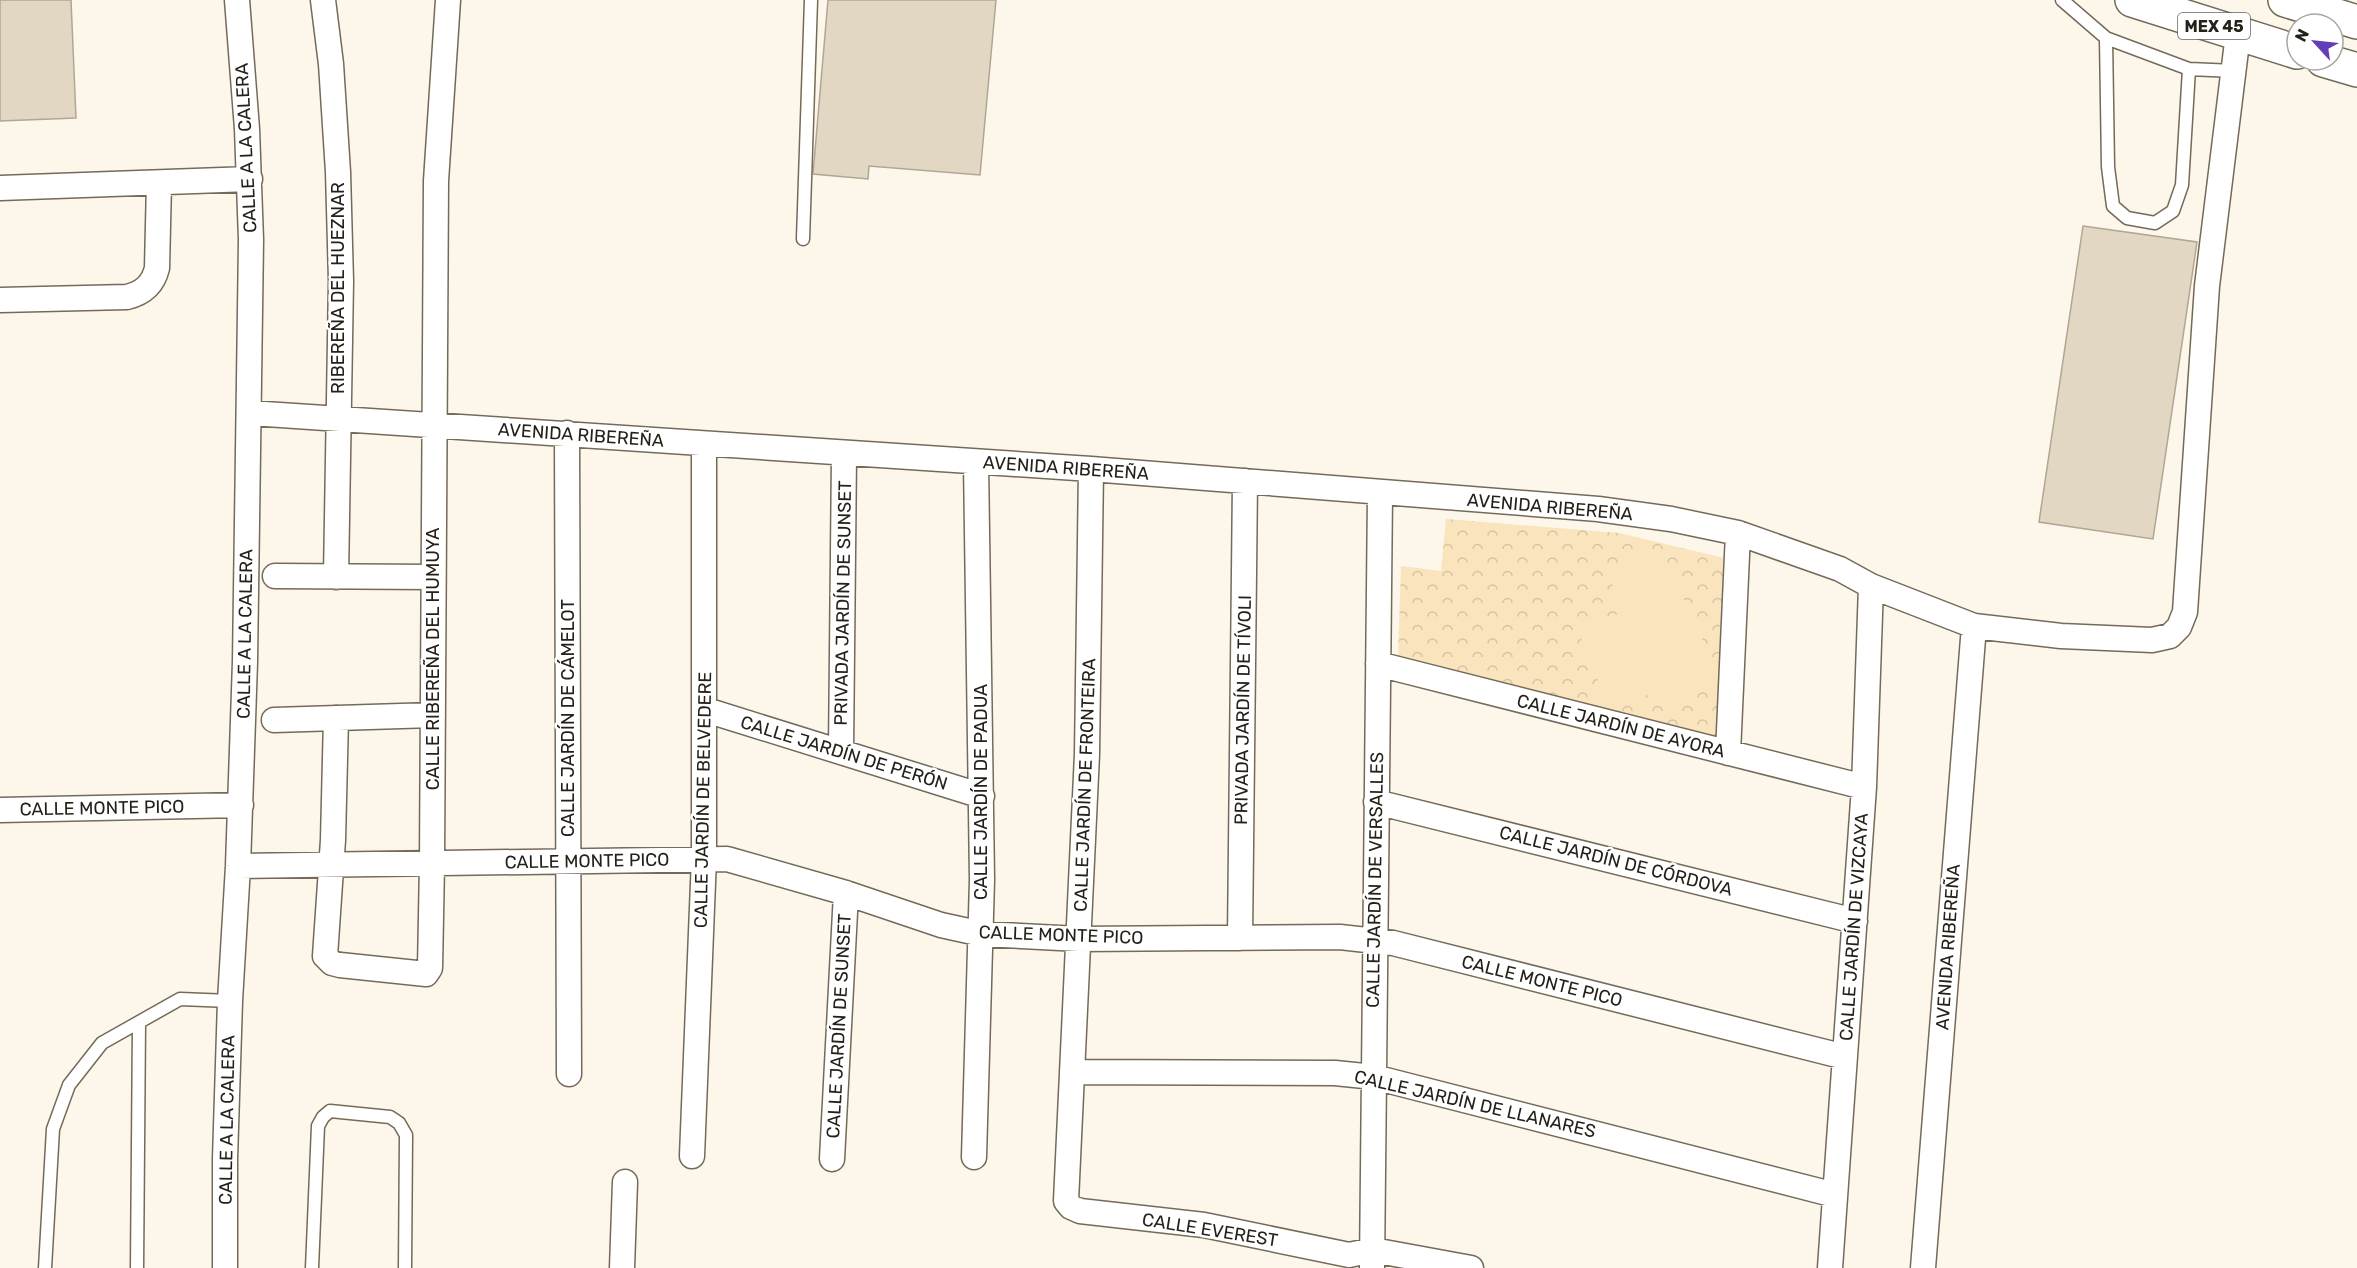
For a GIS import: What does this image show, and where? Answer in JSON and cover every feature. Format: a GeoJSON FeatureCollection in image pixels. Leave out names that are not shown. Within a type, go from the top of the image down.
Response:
{"type":"FeatureCollection","features":[{"type":"Feature","properties":{"kind":"highway","name":"MEX 45"},"geometry":{"type":"LineString","coordinates":[[2132,0],[2285,48]]}},
{"type":"Feature","properties":{"kind":"highway"},"geometry":{"type":"LineString","coordinates":[[2285,0],[2357,22]]}},
{"type":"Feature","properties":{"kind":"street","name":"CALLE A LA CALERA"},"geometry":{"type":"LineString","coordinates":[[225,1268],[225,1159],[230,1001],[241,805],[249,413],[250,178],[237,0]]}},
{"type":"Feature","properties":{"kind":"street","name":"RIBEREÑA DEL HUEZNAR"},"geometry":{"type":"LineString","coordinates":[[323,0],[331,64],[338,172],[341,281],[336,576]]}},
{"type":"Feature","properties":{"kind":"street","name":"CALLE RIBEREÑA DEL HUMUYA"},"geometry":{"type":"LineString","coordinates":[[336,718],[332,865],[325,956],[328,961],[340,965],[426,974],[430,968],[432,864],[436,181],[448,0]]}},
{"type":"Feature","properties":{"kind":"street","name":"AVENIDA RIBEREÑA"},"geometry":{"type":"LineString","coordinates":[[249,413],[1091,469],[1598,509],[1671,519],[1738,533],[1840,569],[1871,586],[1974,626],[2061,636],[2152,640],[2170,636],[2179,627],[2185,612],[2207,286],[2238,34]]}},
{"type":"Feature","properties":{"kind":"street"},"geometry":{"type":"LineString","coordinates":[[0,188],[250,178]]}},
{"type":"Feature","properties":{"kind":"street"},"geometry":{"type":"LineString","coordinates":[[0,300],[127,297],[142,291],[150,285],[157,268],[159,183]]}},
{"type":"Feature","properties":{"kind":"street","name":"CALLE JARDÍN DE CÁMELOT"},"geometry":{"type":"LineString","coordinates":[[567,434],[569,1074]]}},
{"type":"Feature","properties":{"kind":"street","name":"CALLE JARDÍN DE BELVEDERE"},"geometry":{"type":"LineString","coordinates":[[692,1156],[704,858],[706,710],[704,444]]}},
{"type":"Feature","properties":{"kind":"street","name":"PRIVADA JARDÍN DE SUNSET"},"geometry":{"type":"LineString","coordinates":[[841,752],[844,454]]}},
{"type":"Feature","properties":{"kind":"street","name":"CALLE JARDÍN DE PADUA"},"geometry":{"type":"LineString","coordinates":[[974,1157],[982,934],[976,462]]}},
{"type":"Feature","properties":{"kind":"street","name":"CALLE JARDÍN DE FRONTEIRA"},"geometry":{"type":"LineString","coordinates":[[1071,1207],[1066,1201],[1065,1193],[1090,680],[1091,469]]}},
{"type":"Feature","properties":{"kind":"street","name":"PRIVADA JARDÍN DE TÍVOLI"},"geometry":{"type":"LineString","coordinates":[[1240,938],[1245,481]]}},
{"type":"Feature","properties":{"kind":"street","name":"CALLE JARDÍN DE VERSALLES"},"geometry":{"type":"LineString","coordinates":[[1364,1260],[1374,1077],[1380,493]]}},
{"type":"Feature","properties":{"kind":"street"},"geometry":{"type":"LineString","coordinates":[[1728,753],[1738,533]]}},
{"type":"Feature","properties":{"kind":"street"},"geometry":{"type":"LineString","coordinates":[[275,576],[433,578]]}},
{"type":"Feature","properties":{"kind":"street","name":"CALLE JARDÍN DE VIZCAYA"},"geometry":{"type":"LineString","coordinates":[[1830,1268],[1864,787],[1871,586]]}},
{"type":"Feature","properties":{"kind":"street","name":"AVENIDA RIBEREÑA"},"geometry":{"type":"LineString","coordinates":[[1923,1268],[1974,626]]}},
{"type":"Feature","properties":{"kind":"street","name":"CALLE JARDÍN DE AYORA"},"geometry":{"type":"LineString","coordinates":[[1378,664],[1864,787]]}},
{"type":"Feature","properties":{"kind":"street","name":"CALLE JARDÍN DE PERÓN"},"geometry":{"type":"LineString","coordinates":[[706,710],[982,796]]}},
{"type":"Feature","properties":{"kind":"street"},"geometry":{"type":"LineString","coordinates":[[274,720],[433,715]]}},
{"type":"Feature","properties":{"kind":"street","name":"CALLE JARDÍN DE CÓRDOVA"},"geometry":{"type":"LineString","coordinates":[[1376,802],[1855,921]]}},
{"type":"Feature","properties":{"kind":"street","name":"CALLE MONTE PICO"},"geometry":{"type":"LineString","coordinates":[[0,810],[241,805]]}},
{"type":"Feature","properties":{"kind":"street","name":"CALLE MONTE PICO"},"geometry":{"type":"LineString","coordinates":[[238,866],[727,859],[846,893],[941,925],[982,934],[1079,939],[1340,937],[1374,940],[1845,1057]]}},
{"type":"Feature","properties":{"kind":"street","name":"CALLE JARDÍN DE SUNSET"},"geometry":{"type":"LineString","coordinates":[[832,1159],[846,893]]}},
{"type":"Feature","properties":{"kind":"street","name":"CALLE JARDÍN DE LLANARES"},"geometry":{"type":"LineString","coordinates":[[1072,1072],[1335,1073],[1374,1077],[1835,1195]]}},
{"type":"Feature","properties":{"kind":"street"},"geometry":{"type":"LineString","coordinates":[[622,1268],[625,1182]]}},
{"type":"Feature","properties":{"kind":"street","name":"CALLE EVEREST"},"geometry":{"type":"LineString","coordinates":[[1071,1207],[1080,1211],[1223,1229],[1364,1260],[1471,1268]]}},
{"type":"Feature","properties":{"kind":"lane"},"geometry":{"type":"LineString","coordinates":[[803,239],[811,0]]}},
{"type":"Feature","properties":{"kind":"lane"},"geometry":{"type":"LineString","coordinates":[[2062,0],[2106,38],[2189,69],[2234,71]]}},
{"type":"Feature","properties":{"kind":"lane"},"geometry":{"type":"LineString","coordinates":[[2106,38],[2108,167],[2113,206],[2127,218],[2155,223],[2173,211],[2182,185],[2189,69]]}},
{"type":"Feature","properties":{"kind":"lane"},"geometry":{"type":"LineString","coordinates":[[45,1268],[53,1129],[69,1086],[102,1042],[180,999],[230,1001]]}},
{"type":"Feature","properties":{"kind":"lane"},"geometry":{"type":"LineString","coordinates":[[137,1268],[139,1022]]}},
{"type":"Feature","properties":{"kind":"lane"},"geometry":{"type":"LineString","coordinates":[[312,1268],[318,1126],[322,1117],[330,1111],[390,1117],[399,1123],[406,1135],[405,1268]]}},
{"type":"Feature","properties":{"kind":"green space"},"geometry":{"type":"Polygon","coordinates":[[[1446,519],[1619,533],[1724,558],[1720,737],[1398,658],[1401,566],[1441,571],[1446,519]]]}},
{"type":"Feature","properties":{"kind":"green space"},"geometry":{"type":"Polygon","coordinates":[[[1660,546],[1722,683],[1667,708],[1658,690],[1610,710],[1579,633],[1624,611],[1606,571],[1660,546]]]}},
{"type":"Feature","properties":{"kind":"building"},"geometry":{"type":"Polygon","coordinates":[[[0,0],[71,0],[76,118],[0,121],[0,0]]]}},
{"type":"Feature","properties":{"kind":"building"},"geometry":{"type":"Polygon","coordinates":[[[828,0],[996,0],[980,175],[869,166],[868,179],[813,174],[828,0]]]}},
{"type":"Feature","properties":{"kind":"building"},"geometry":{"type":"Polygon","coordinates":[[[2083,226],[2197,242],[2153,539],[2039,522],[2083,226]]]}}]}
